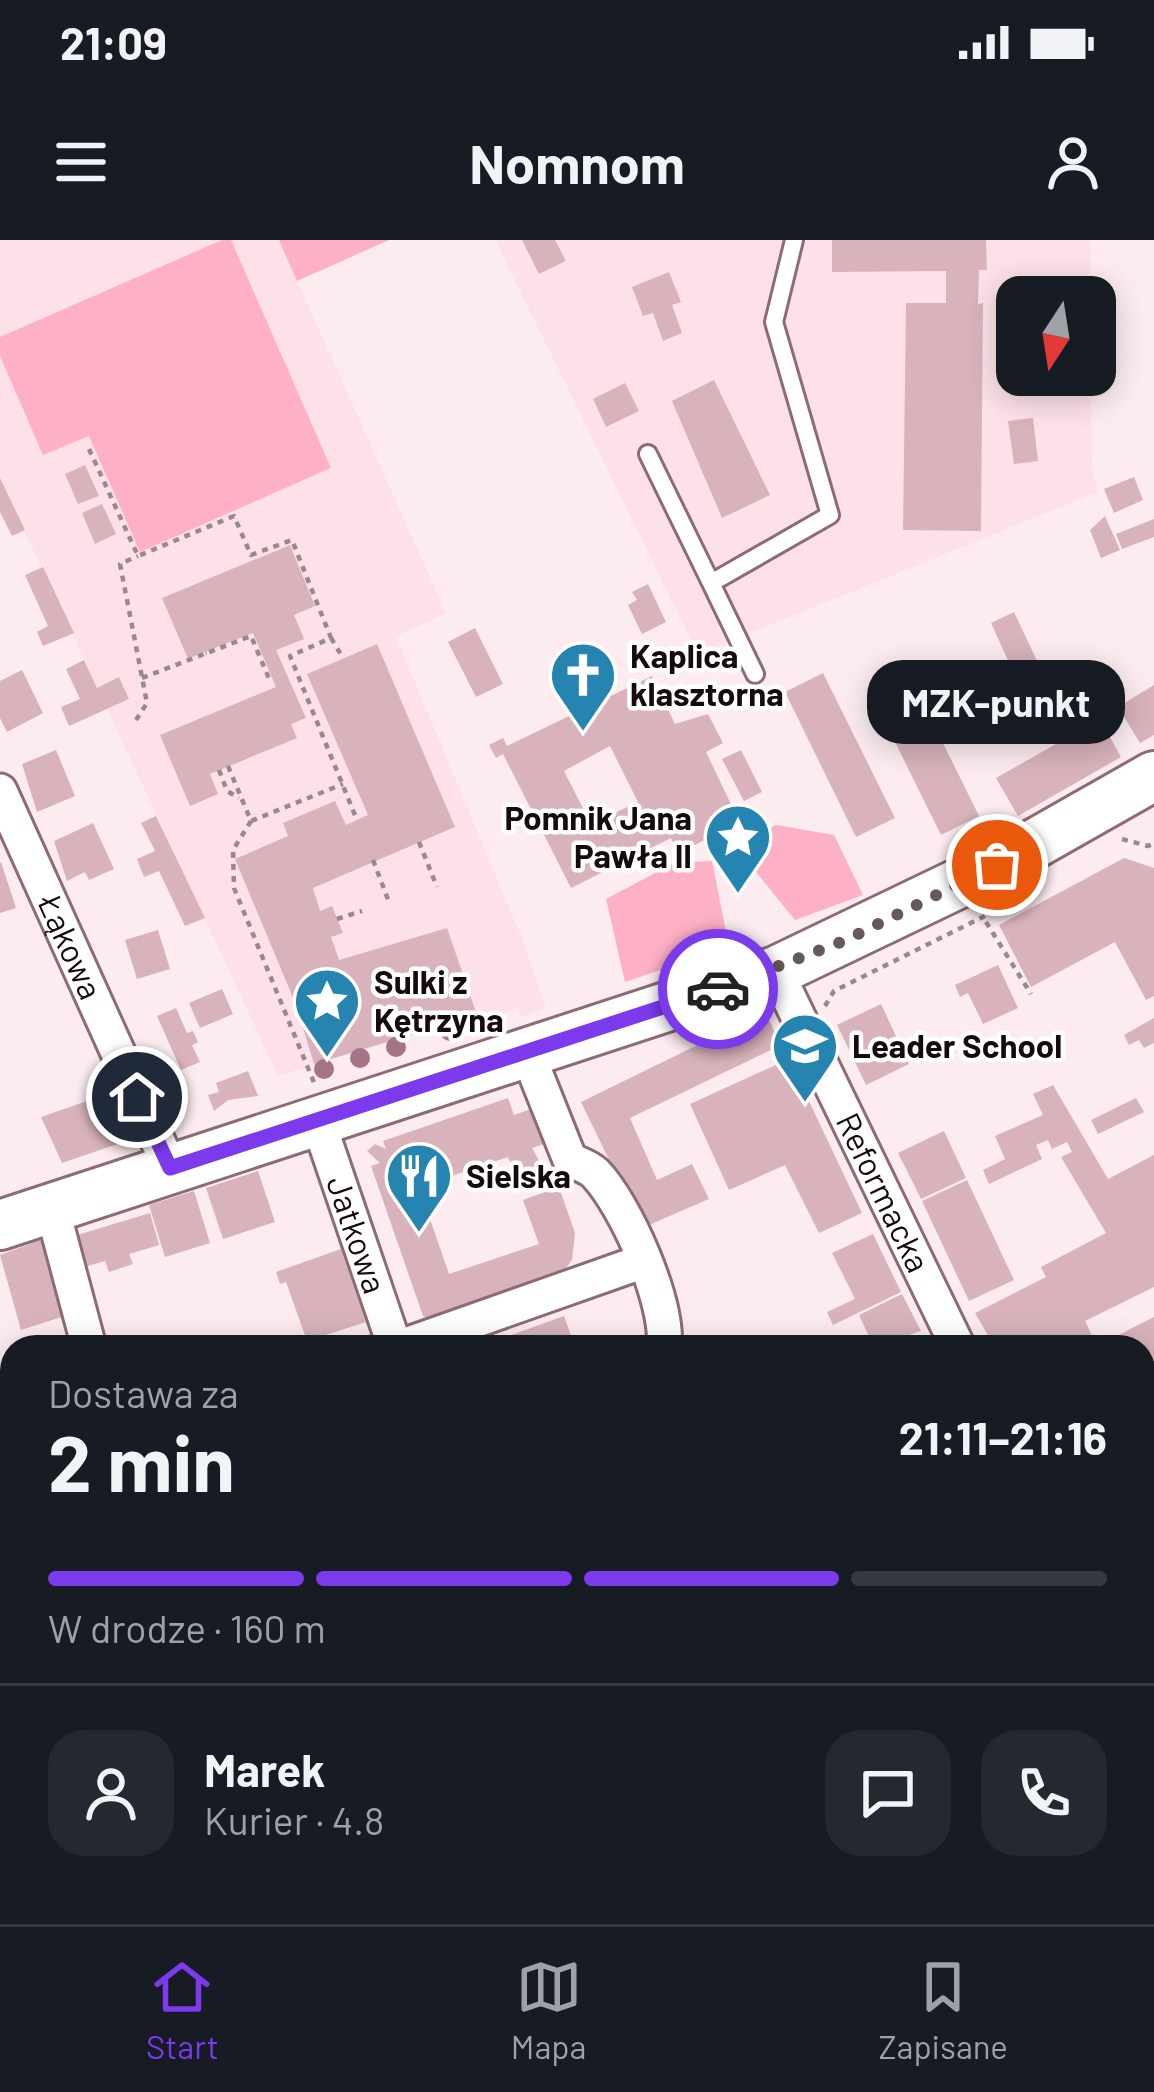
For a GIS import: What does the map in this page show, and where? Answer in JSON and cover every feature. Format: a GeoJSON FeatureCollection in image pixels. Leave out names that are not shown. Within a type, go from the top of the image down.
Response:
{"type":"FeatureCollection","features":[{"type":"Feature","properties":{"kind":"street"},"geometry":{"type":"LineString","coordinates":[[0,1225],[170,1168],[318,1105],[527,1052],[776,971],[997,865],[1152,783]]}},
{"type":"Feature","properties":{"kind":"street","name":"Łąkowa"},"geometry":{"type":"LineString","coordinates":[[0,791],[170,1168]]}},
{"type":"Feature","properties":{"kind":"street","name":"Reformacka"},"geometry":{"type":"LineString","coordinates":[[776,971],[952,1335]]}},
{"type":"Feature","properties":{"kind":"street"},"geometry":{"type":"LineString","coordinates":[[527,1052],[570,1160],[594,1172],[644,1261],[665,1335]]}},
{"type":"Feature","properties":{"kind":"street","name":"Jatkowa"},"geometry":{"type":"LineString","coordinates":[[318,1105],[393,1335]]}},
{"type":"Feature","properties":{"kind":"street"},"geometry":{"type":"LineString","coordinates":[[52,1208],[86,1335]]}},
{"type":"Feature","properties":{"kind":"street"},"geometry":{"type":"LineString","coordinates":[[431,1335],[644,1261]]}},
{"type":"Feature","properties":{"kind":"lane"},"geometry":{"type":"LineString","coordinates":[[711,584],[830,515],[774,322],[794,240]]}},
{"type":"Feature","properties":{"kind":"lane"},"geometry":{"type":"LineString","coordinates":[[648,454],[755,674]]}},
{"type":"Feature","properties":{"kind":"path"},"geometry":{"type":"LineString","coordinates":[[88,449],[138,556]]}},
{"type":"Feature","properties":{"kind":"path"},"geometry":{"type":"LineString","coordinates":[[136,720],[147,703],[120,564],[234,516],[251,555],[292,540],[331,638],[344,658]]}},
{"type":"Feature","properties":{"kind":"path"},"geometry":{"type":"LineString","coordinates":[[142,678],[251,636],[270,681]]}},
{"type":"Feature","properties":{"kind":"path"},"geometry":{"type":"LineString","coordinates":[[331,638],[290,656],[357,820]]}},
{"type":"Feature","properties":{"kind":"path"},"geometry":{"type":"LineString","coordinates":[[228,766],[251,821]]}},
{"type":"Feature","properties":{"kind":"path"},"geometry":{"type":"LineString","coordinates":[[219,770],[227,790],[241,799]]}},
{"type":"Feature","properties":{"kind":"path"},"geometry":{"type":"LineString","coordinates":[[318,1105],[232,880],[233,850],[251,821],[343,784]]}},
{"type":"Feature","properties":{"kind":"path"},"geometry":{"type":"LineString","coordinates":[[419,842],[437,887]]}},
{"type":"Feature","properties":{"kind":"path"},"geometry":{"type":"LineString","coordinates":[[374,860],[389,902]]}},
{"type":"Feature","properties":{"kind":"path"},"geometry":{"type":"LineString","coordinates":[[823,1010],[833,991],[985,920],[1023,897]]}},
{"type":"Feature","properties":{"kind":"path"},"geometry":{"type":"LineString","coordinates":[[337,919],[362,911]]}},
{"type":"Feature","properties":{"kind":"path"},"geometry":{"type":"LineString","coordinates":[[985,920],[1030,994]]}},
{"type":"Feature","properties":{"kind":"shaded area"},"geometry":{"type":"Polygon","coordinates":[[[0,240],[279,240],[446,613],[396,637],[519,931],[546,1008],[521,1017],[517,1008],[492,1018],[494,1026],[483,1030],[475,1016],[278,1076],[0,479],[0,240]]]}},
{"type":"Feature","properties":{"kind":"shaded area"},"geometry":{"type":"Polygon","coordinates":[[[231,240],[331,468],[140,552],[89,436],[43,455],[0,356],[0,337],[231,240]]]}},
{"type":"Feature","properties":{"kind":"shaded area"},"geometry":{"type":"Polygon","coordinates":[[[279,240],[389,240],[297,281],[279,240]]]}},
{"type":"Feature","properties":{"kind":"shaded area"},"geometry":{"type":"Polygon","coordinates":[[[495,240],[1090,240],[1090,276],[996,276],[996,396],[1091,396],[1092,471],[1098,492],[698,654],[495,240]]]}},
{"type":"Feature","properties":{"kind":"shaded area"},"geometry":{"type":"Polygon","coordinates":[[[776,825],[834,835],[863,895],[795,920],[747,861],[743,842],[776,825]]]}},
{"type":"Feature","properties":{"kind":"shaded area"},"geometry":{"type":"Polygon","coordinates":[[[712,861],[729,947],[625,982],[606,899],[674,863],[712,861]]]}},
{"type":"Feature","properties":{"kind":"building"},"geometry":{"type":"Polygon","coordinates":[[[522,240],[555,240],[566,261],[539,274],[522,240]]]}},
{"type":"Feature","properties":{"kind":"building"},"geometry":{"type":"Polygon","coordinates":[[[832,240],[986,240],[987,270],[979,270],[978,304],[983,303],[981,531],[903,530],[906,303],[946,303],[946,271],[832,272],[832,240]]]}},
{"type":"Feature","properties":{"kind":"building"},"geometry":{"type":"Polygon","coordinates":[[[669,272],[681,302],[672,305],[682,333],[663,341],[653,313],[643,316],[632,287],[669,272]]]}},
{"type":"Feature","properties":{"kind":"building"},"geometry":{"type":"Polygon","coordinates":[[[714,380],[770,495],[722,518],[672,401],[714,380]]]}},
{"type":"Feature","properties":{"kind":"building"},"geometry":{"type":"Polygon","coordinates":[[[625,383],[639,411],[606,427],[593,399],[625,383]]]}},
{"type":"Feature","properties":{"kind":"building"},"geometry":{"type":"Polygon","coordinates":[[[1033,418],[1038,461],[1014,464],[1008,421],[1033,418]]]}},
{"type":"Feature","properties":{"kind":"building"},"geometry":{"type":"Polygon","coordinates":[[[85,465],[99,496],[78,504],[65,474],[85,465]]]}},
{"type":"Feature","properties":{"kind":"building"},"geometry":{"type":"Polygon","coordinates":[[[1134,477],[1143,500],[1114,513],[1104,489],[1134,477]]]}},
{"type":"Feature","properties":{"kind":"building"},"geometry":{"type":"Polygon","coordinates":[[[0,478],[25,530],[12,536],[0,512],[0,478]]]}},
{"type":"Feature","properties":{"kind":"building"},"geometry":{"type":"Polygon","coordinates":[[[102,504],[116,534],[95,544],[82,513],[102,504]]]}},
{"type":"Feature","properties":{"kind":"building"},"geometry":{"type":"Polygon","coordinates":[[[1105,516],[1120,550],[1101,558],[1090,530],[1105,516]]]}},
{"type":"Feature","properties":{"kind":"building"},"geometry":{"type":"Polygon","coordinates":[[[1154,519],[1154,537],[1122,549],[1116,534],[1154,519]]]}},
{"type":"Feature","properties":{"kind":"building"},"geometry":{"type":"Polygon","coordinates":[[[290,545],[315,606],[294,615],[304,639],[276,650],[306,718],[291,724],[297,738],[210,774],[218,794],[190,806],[160,735],[276,687],[253,633],[207,651],[207,657],[204,652],[188,659],[162,598],[290,545]]]}},
{"type":"Feature","properties":{"kind":"building"},"geometry":{"type":"Polygon","coordinates":[[[43,567],[74,633],[43,646],[37,632],[48,626],[25,575],[43,567]]]}},
{"type":"Feature","properties":{"kind":"building"},"geometry":{"type":"Polygon","coordinates":[[[648,584],[666,622],[642,634],[628,605],[637,600],[632,592],[648,584]]]}},
{"type":"Feature","properties":{"kind":"building"},"geometry":{"type":"Polygon","coordinates":[[[1014,612],[1045,678],[1021,689],[991,623],[1014,612]]]}},
{"type":"Feature","properties":{"kind":"building"},"geometry":{"type":"Polygon","coordinates":[[[475,628],[503,684],[476,697],[448,642],[475,628]]]}},
{"type":"Feature","properties":{"kind":"building"},"geometry":{"type":"Polygon","coordinates":[[[377,644],[455,827],[313,888],[320,911],[332,906],[343,933],[331,937],[339,960],[447,928],[477,1015],[314,1064],[296,1005],[235,859],[288,836],[283,823],[335,801],[346,825],[368,815],[307,674],[377,644]]]}},
{"type":"Feature","properties":{"kind":"building"},"geometry":{"type":"Polygon","coordinates":[[[84,660],[97,688],[119,677],[129,699],[69,726],[61,707],[80,699],[66,669],[84,660]]]}},
{"type":"Feature","properties":{"kind":"building"},"geometry":{"type":"Polygon","coordinates":[[[22,670],[43,713],[7,732],[0,718],[0,681],[22,670]]]}},
{"type":"Feature","properties":{"kind":"building"},"geometry":{"type":"Polygon","coordinates":[[[823,673],[895,818],[856,837],[785,692],[823,673]]]}},
{"type":"Feature","properties":{"kind":"building"},"geometry":{"type":"Polygon","coordinates":[[[652,676],[675,724],[708,714],[723,743],[706,752],[740,823],[678,853],[671,838],[571,888],[503,754],[496,758],[489,745],[503,738],[507,746],[652,676]],[[610,746],[564,771],[591,824],[638,802],[610,746]]]}},
{"type":"Feature","properties":{"kind":"building"},"geometry":{"type":"Polygon","coordinates":[[[1154,685],[1154,735],[1140,743],[1118,707],[1154,685]]]}},
{"type":"Feature","properties":{"kind":"building"},"geometry":{"type":"Polygon","coordinates":[[[1100,719],[1121,757],[1018,816],[996,778],[1100,719]]]}},
{"type":"Feature","properties":{"kind":"building"},"geometry":{"type":"Polygon","coordinates":[[[932,721],[979,816],[941,835],[894,740],[932,721]]]}},
{"type":"Feature","properties":{"kind":"building"},"geometry":{"type":"Polygon","coordinates":[[[56,750],[75,796],[37,812],[22,764],[56,750]]]}},
{"type":"Feature","properties":{"kind":"building"},"geometry":{"type":"Polygon","coordinates":[[[741,750],[762,792],[744,801],[722,759],[741,750]]]}},
{"type":"Feature","properties":{"kind":"building"},"geometry":{"type":"Polygon","coordinates":[[[156,816],[205,918],[185,926],[159,871],[144,877],[137,859],[155,851],[141,823],[156,816]]]}},
{"type":"Feature","properties":{"kind":"building"},"geometry":{"type":"Polygon","coordinates":[[[93,823],[114,869],[89,880],[85,872],[67,881],[54,841],[93,823]]]}},
{"type":"Feature","properties":{"kind":"building"},"geometry":{"type":"Polygon","coordinates":[[[1124,858],[1154,868],[1154,996],[1146,1000],[1115,942],[1031,987],[999,925],[1124,858]]]}},
{"type":"Feature","properties":{"kind":"building"},"geometry":{"type":"Polygon","coordinates":[[[0,863],[16,908],[0,913],[0,863]]]}},
{"type":"Feature","properties":{"kind":"building"},"geometry":{"type":"Polygon","coordinates":[[[158,930],[170,969],[137,979],[125,940],[158,930]]]}},
{"type":"Feature","properties":{"kind":"building"},"geometry":{"type":"Polygon","coordinates":[[[998,965],[1018,1008],[983,1024],[968,993],[960,997],[955,985],[998,965]]]}},
{"type":"Feature","properties":{"kind":"building"},"geometry":{"type":"Polygon","coordinates":[[[222,989],[233,1014],[200,1028],[189,1003],[222,989]]]}},
{"type":"Feature","properties":{"kind":"building"},"geometry":{"type":"Polygon","coordinates":[[[881,1004],[909,1064],[866,1085],[837,1025],[881,1004]]]}},
{"type":"Feature","properties":{"kind":"building"},"geometry":{"type":"Polygon","coordinates":[[[176,1008],[187,1033],[193,1031],[198,1042],[192,1045],[200,1062],[181,1070],[157,1016],[176,1008]]]}},
{"type":"Feature","properties":{"kind":"building"},"geometry":{"type":"Polygon","coordinates":[[[765,1012],[781,1045],[630,1118],[657,1180],[692,1164],[709,1199],[642,1228],[581,1102],[765,1012]]]}},
{"type":"Feature","properties":{"kind":"building"},"geometry":{"type":"Polygon","coordinates":[[[1154,1018],[1154,1043],[1144,1048],[1139,1040],[1129,1045],[1124,1035],[1154,1018]]]}},
{"type":"Feature","properties":{"kind":"building"},"geometry":{"type":"Polygon","coordinates":[[[789,1059],[862,1213],[819,1233],[785,1165],[729,1190],[690,1104],[789,1059]]]}},
{"type":"Feature","properties":{"kind":"building"},"geometry":{"type":"Polygon","coordinates":[[[248,1071],[258,1096],[228,1100],[214,1111],[208,1095],[219,1092],[216,1083],[248,1071]]]}},
{"type":"Feature","properties":{"kind":"building"},"geometry":{"type":"Polygon","coordinates":[[[1053,1085],[1108,1179],[1154,1155],[1154,1287],[1085,1321],[1092,1335],[988,1335],[975,1313],[1046,1277],[1041,1267],[1106,1233],[1061,1157],[1072,1152],[1067,1142],[1052,1149],[1048,1140],[1036,1145],[1042,1159],[989,1184],[983,1170],[1005,1159],[995,1136],[1043,1115],[1033,1094],[1053,1085]]]}},
{"type":"Feature","properties":{"kind":"building"},"geometry":{"type":"Polygon","coordinates":[[[113,1092],[135,1138],[62,1163],[41,1117],[113,1092]]]}},
{"type":"Feature","properties":{"kind":"building"},"geometry":{"type":"Polygon","coordinates":[[[508,1098],[514,1115],[531,1109],[544,1144],[532,1148],[546,1173],[518,1183],[508,1157],[419,1187],[449,1274],[539,1244],[523,1200],[559,1187],[575,1233],[572,1260],[563,1272],[434,1321],[423,1316],[371,1166],[380,1163],[367,1151],[375,1144],[386,1149],[383,1141],[508,1098]]]}},
{"type":"Feature","properties":{"kind":"building"},"geometry":{"type":"Polygon","coordinates":[[[1136,1098],[1144,1112],[1098,1134],[1091,1120],[1136,1098]]]}},
{"type":"Feature","properties":{"kind":"building"},"geometry":{"type":"Polygon","coordinates":[[[944,1131],[966,1178],[921,1199],[898,1153],[944,1131]]]}},
{"type":"Feature","properties":{"kind":"building"},"geometry":{"type":"Polygon","coordinates":[[[258,1171],[275,1222],[223,1239],[206,1188],[258,1171]]]}},
{"type":"Feature","properties":{"kind":"building"},"geometry":{"type":"Polygon","coordinates":[[[967,1180],[1014,1280],[969,1301],[922,1201],[967,1180]]]}},
{"type":"Feature","properties":{"kind":"building"},"geometry":{"type":"Polygon","coordinates":[[[194,1191],[210,1243],[165,1257],[149,1205],[194,1191]]]}},
{"type":"Feature","properties":{"kind":"building"},"geometry":{"type":"Polygon","coordinates":[[[150,1213],[159,1245],[129,1254],[133,1264],[109,1272],[105,1261],[84,1267],[74,1236],[150,1213]]]}},
{"type":"Feature","properties":{"kind":"building"},"geometry":{"type":"Polygon","coordinates":[[[873,1234],[901,1292],[833,1325],[827,1312],[855,1299],[832,1253],[873,1234]]]}},
{"type":"Feature","properties":{"kind":"building"},"geometry":{"type":"Polygon","coordinates":[[[49,1237],[71,1314],[21,1330],[0,1255],[49,1237]]]}},
{"type":"Feature","properties":{"kind":"building"},"geometry":{"type":"Polygon","coordinates":[[[341,1249],[366,1322],[326,1335],[305,1335],[286,1282],[280,1284],[276,1272],[341,1249]]]}},
{"type":"Feature","properties":{"kind":"building"},"geometry":{"type":"Polygon","coordinates":[[[902,1294],[921,1331],[868,1335],[859,1315],[902,1294]]]}},
{"type":"Feature","properties":{"kind":"building"},"geometry":{"type":"Polygon","coordinates":[[[564,1316],[571,1335],[511,1335],[564,1316]]]}},
{"type":"Feature","properties":{"kind":"building"},"geometry":{"type":"Polygon","coordinates":[[[1154,1317],[1154,1335],[1119,1335],[1154,1317]]]}},
{"type":"Feature","properties":{"kind":"way so far"},"geometry":{"type":"LineString","coordinates":[[718,989],[776,971],[878,926],[997,865]]}},
{"type":"Feature","properties":{"kind":"place","name":"Kaplica klasztorna"},"geometry":{"type":"Point","coordinates":[583,734]}},
{"type":"Feature","properties":{"kind":"place","name":"MZK-punkt"},"geometry":{"type":"Point","coordinates":[997,865]}},
{"type":"Feature","properties":{"kind":"place","name":"Pomnik Jana Pawła II"},"geometry":{"type":"Point","coordinates":[738,896]}},
{"type":"Feature","properties":{"kind":"place","name":"Sulki z Kętrzyna"},"geometry":{"type":"Point","coordinates":[327,1060]}},
{"type":"Feature","properties":{"kind":"place","name":"Leader School"},"geometry":{"type":"Point","coordinates":[805,1105]}},
{"type":"Feature","properties":{"kind":"place","name":"Sielska"},"geometry":{"type":"Point","coordinates":[419,1235]}},
{"type":"Feature","properties":{"kind":"route"},"geometry":{"type":"LineString","coordinates":[[137,1097],[170,1168],[718,989]]}}]}
